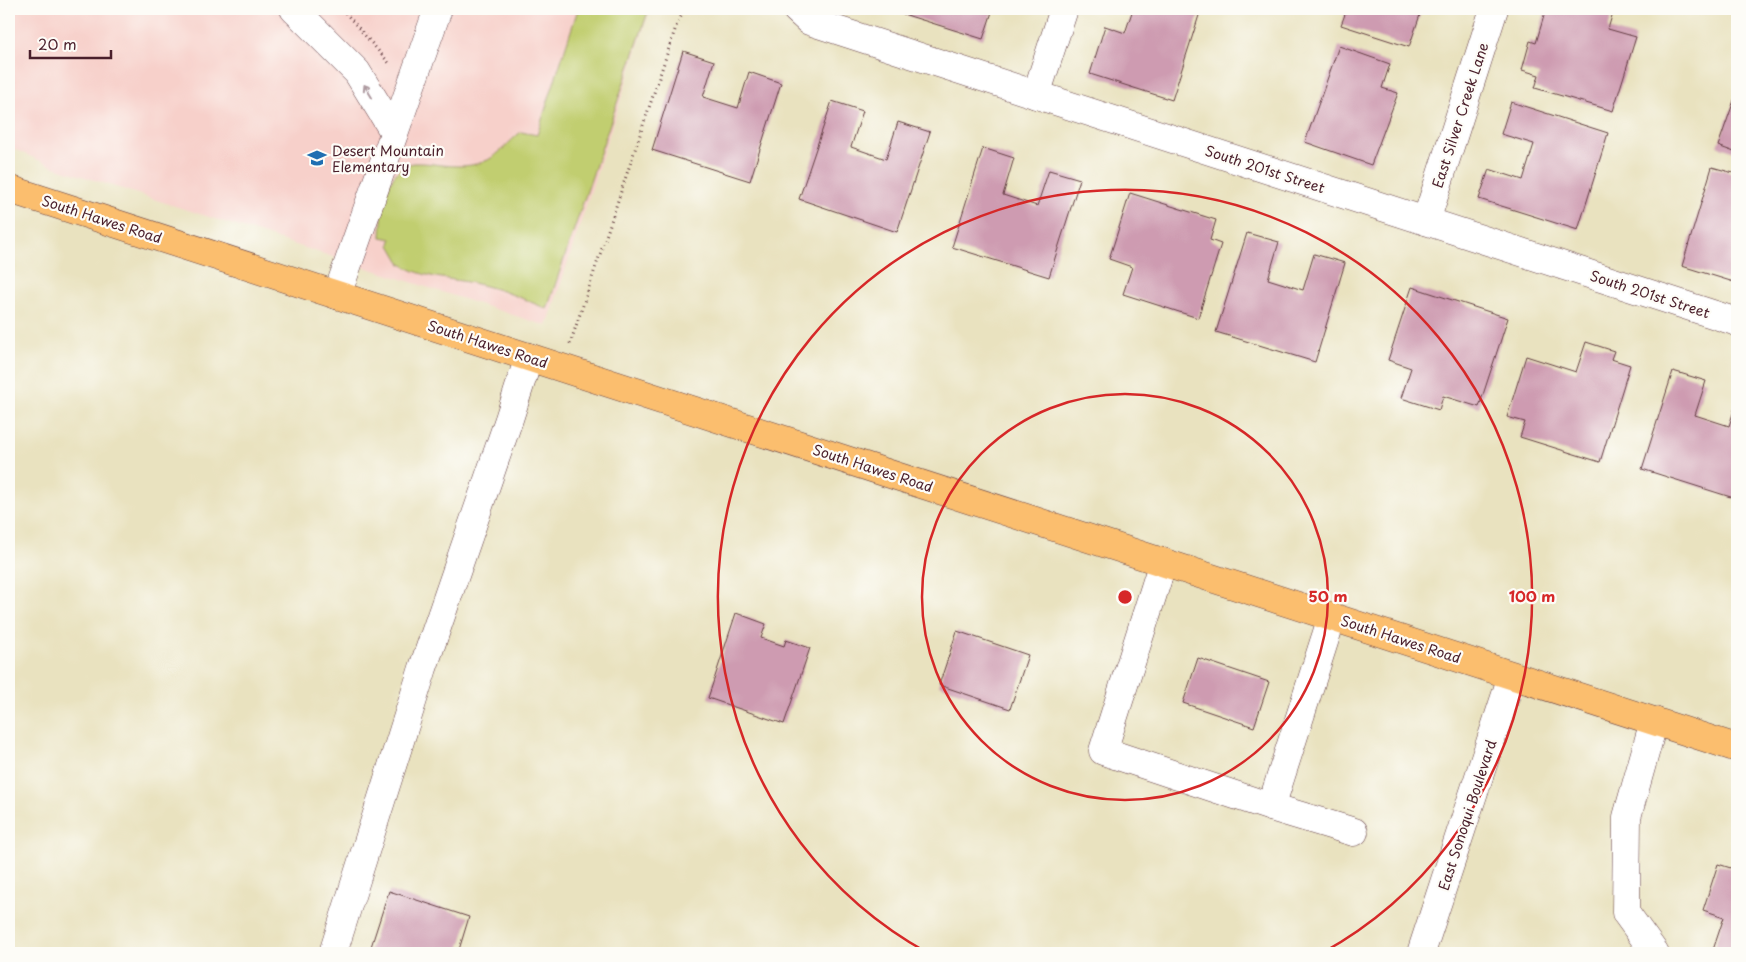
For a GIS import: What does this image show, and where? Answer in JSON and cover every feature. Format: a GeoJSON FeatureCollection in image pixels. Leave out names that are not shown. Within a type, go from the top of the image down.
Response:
{"type":"FeatureCollection","features":[{"type":"Feature","properties":{"kind":"main road","name":"South Hawes Road"},"geometry":{"type":"LineString","coordinates":[[9,189],[1737,748]]}},
{"type":"Feature","properties":{"kind":"street"},"geometry":{"type":"LineString","coordinates":[[294,9],[357,72],[394,132]]}},
{"type":"Feature","properties":{"kind":"street"},"geometry":{"type":"LineString","coordinates":[[336,295],[438,9]]}},
{"type":"Feature","properties":{"kind":"street","name":"South 201st Street"},"geometry":{"type":"LineString","coordinates":[[796,9],[809,21],[1737,322]]}},
{"type":"Feature","properties":{"kind":"street"},"geometry":{"type":"LineString","coordinates":[[1036,95],[1064,9]]}},
{"type":"Feature","properties":{"kind":"street","name":"East Silver Creek Lane"},"geometry":{"type":"LineString","coordinates":[[1426,221],[1494,9]]}},
{"type":"Feature","properties":{"kind":"street"},"geometry":{"type":"LineString","coordinates":[[333,953],[420,678],[529,357]]}},
{"type":"Feature","properties":{"kind":"street"},"geometry":{"type":"LineString","coordinates":[[1163,562],[1103,751],[1271,807],[1354,832]]}},
{"type":"Feature","properties":{"kind":"street"},"geometry":{"type":"LineString","coordinates":[[1271,807],[1332,617]]}},
{"type":"Feature","properties":{"kind":"street","name":"East Sonoqui Boulevard"},"geometry":{"type":"LineString","coordinates":[[1421,953],[1512,676]]}},
{"type":"Feature","properties":{"kind":"street"},"geometry":{"type":"LineString","coordinates":[[1654,722],[1627,817],[1626,913],[1655,953]]}},
{"type":"Feature","properties":{"kind":"path"},"geometry":{"type":"LineString","coordinates":[[562,368],[678,24],[685,9]]}},
{"type":"Feature","properties":{"kind":"shaded area","name":"Desert Mountain Elementary"},"geometry":{"type":"Polygon","coordinates":[[[9,9],[650,9],[547,326],[57,168],[9,147],[9,9]]]}},
{"type":"Feature","properties":{"kind":"green space"},"geometry":{"type":"Polygon","coordinates":[[[578,9],[649,9],[547,309],[495,289],[419,273],[401,264],[390,245],[391,239],[381,237],[384,204],[387,192],[396,173],[404,166],[414,163],[458,166],[477,164],[494,156],[521,132],[537,135],[578,9]]]}},
{"type":"Feature","properties":{"kind":"building"},"geometry":{"type":"Polygon","coordinates":[[[904,9],[993,9],[983,39],[903,14],[904,9]]]}},
{"type":"Feature","properties":{"kind":"building"},"geometry":{"type":"Polygon","coordinates":[[[1133,9],[1201,9],[1172,100],[1090,74],[1105,26],[1125,33],[1133,9]]]}},
{"type":"Feature","properties":{"kind":"building"},"geometry":{"type":"Polygon","coordinates":[[[1347,9],[1422,9],[1409,47],[1341,25],[1347,9]]]}},
{"type":"Feature","properties":{"kind":"building"},"geometry":{"type":"Polygon","coordinates":[[[1546,9],[1614,9],[1608,29],[1636,37],[1613,111],[1535,88],[1539,75],[1522,70],[1530,41],[1536,43],[1546,9]]]}},
{"type":"Feature","properties":{"kind":"building"},"geometry":{"type":"Polygon","coordinates":[[[1339,46],[1390,64],[1382,88],[1398,93],[1371,165],[1305,142],[1339,46]]]}},
{"type":"Feature","properties":{"kind":"building"},"geometry":{"type":"Polygon","coordinates":[[[683,51],[714,61],[703,97],[738,108],[749,72],[781,83],[750,181],[652,150],[683,51]]]}},
{"type":"Feature","properties":{"kind":"building"},"geometry":{"type":"Polygon","coordinates":[[[1737,92],[1737,153],[1718,146],[1737,92]]]}},
{"type":"Feature","properties":{"kind":"building"},"geometry":{"type":"Polygon","coordinates":[[[832,101],[863,111],[851,147],[886,159],[898,122],[930,132],[897,232],[799,199],[832,101]]]}},
{"type":"Feature","properties":{"kind":"building"},"geometry":{"type":"Polygon","coordinates":[[[1511,102],[1608,133],[1578,230],[1479,199],[1489,169],[1523,180],[1534,144],[1501,134],[1511,102]]]}},
{"type":"Feature","properties":{"kind":"building"},"geometry":{"type":"Polygon","coordinates":[[[983,148],[1014,158],[1003,195],[1037,206],[1049,170],[1080,179],[1049,277],[952,247],[983,148]]]}},
{"type":"Feature","properties":{"kind":"building"},"geometry":{"type":"Polygon","coordinates":[[[1712,167],[1737,174],[1737,283],[1682,266],[1712,167]]]}},
{"type":"Feature","properties":{"kind":"building"},"geometry":{"type":"Polygon","coordinates":[[[1130,193],[1216,220],[1210,240],[1221,244],[1198,318],[1123,294],[1132,267],[1109,259],[1130,193]]]}},
{"type":"Feature","properties":{"kind":"building"},"geometry":{"type":"Polygon","coordinates":[[[1247,233],[1279,242],[1268,279],[1303,290],[1314,254],[1345,263],[1315,362],[1216,332],[1247,233]]]}},
{"type":"Feature","properties":{"kind":"building"},"geometry":{"type":"Polygon","coordinates":[[[1412,287],[1508,318],[1479,407],[1443,396],[1439,410],[1401,398],[1411,368],[1388,360],[1412,287]]]}},
{"type":"Feature","properties":{"kind":"building"},"geometry":{"type":"Polygon","coordinates":[[[1586,342],[1614,351],[1611,359],[1630,365],[1600,462],[1520,437],[1525,422],[1507,417],[1526,356],[1576,372],[1586,342]]]}},
{"type":"Feature","properties":{"kind":"building"},"geometry":{"type":"Polygon","coordinates":[[[1673,371],[1706,381],[1695,415],[1729,426],[1737,401],[1737,499],[1642,469],[1673,371]]]}},
{"type":"Feature","properties":{"kind":"building"},"geometry":{"type":"Polygon","coordinates":[[[736,613],[766,624],[761,638],[784,646],[786,640],[810,648],[784,724],[708,698],[736,613]]]}},
{"type":"Feature","properties":{"kind":"building"},"geometry":{"type":"Polygon","coordinates":[[[957,631],[1028,655],[1010,709],[939,685],[957,631]]]}},
{"type":"Feature","properties":{"kind":"building"},"geometry":{"type":"Polygon","coordinates":[[[1198,658],[1269,682],[1254,727],[1183,703],[1198,658]]]}},
{"type":"Feature","properties":{"kind":"building"},"geometry":{"type":"Polygon","coordinates":[[[1718,864],[1737,870],[1737,953],[1712,953],[1724,917],[1703,910],[1718,864]]]}},
{"type":"Feature","properties":{"kind":"building"},"geometry":{"type":"Polygon","coordinates":[[[389,891],[469,917],[458,953],[369,953],[389,891]]]}},
{"type":"Feature","properties":{"kind":"place","name":"Desert Mountain Elementary"},"geometry":{"type":"Point","coordinates":[317,158]}}]}
